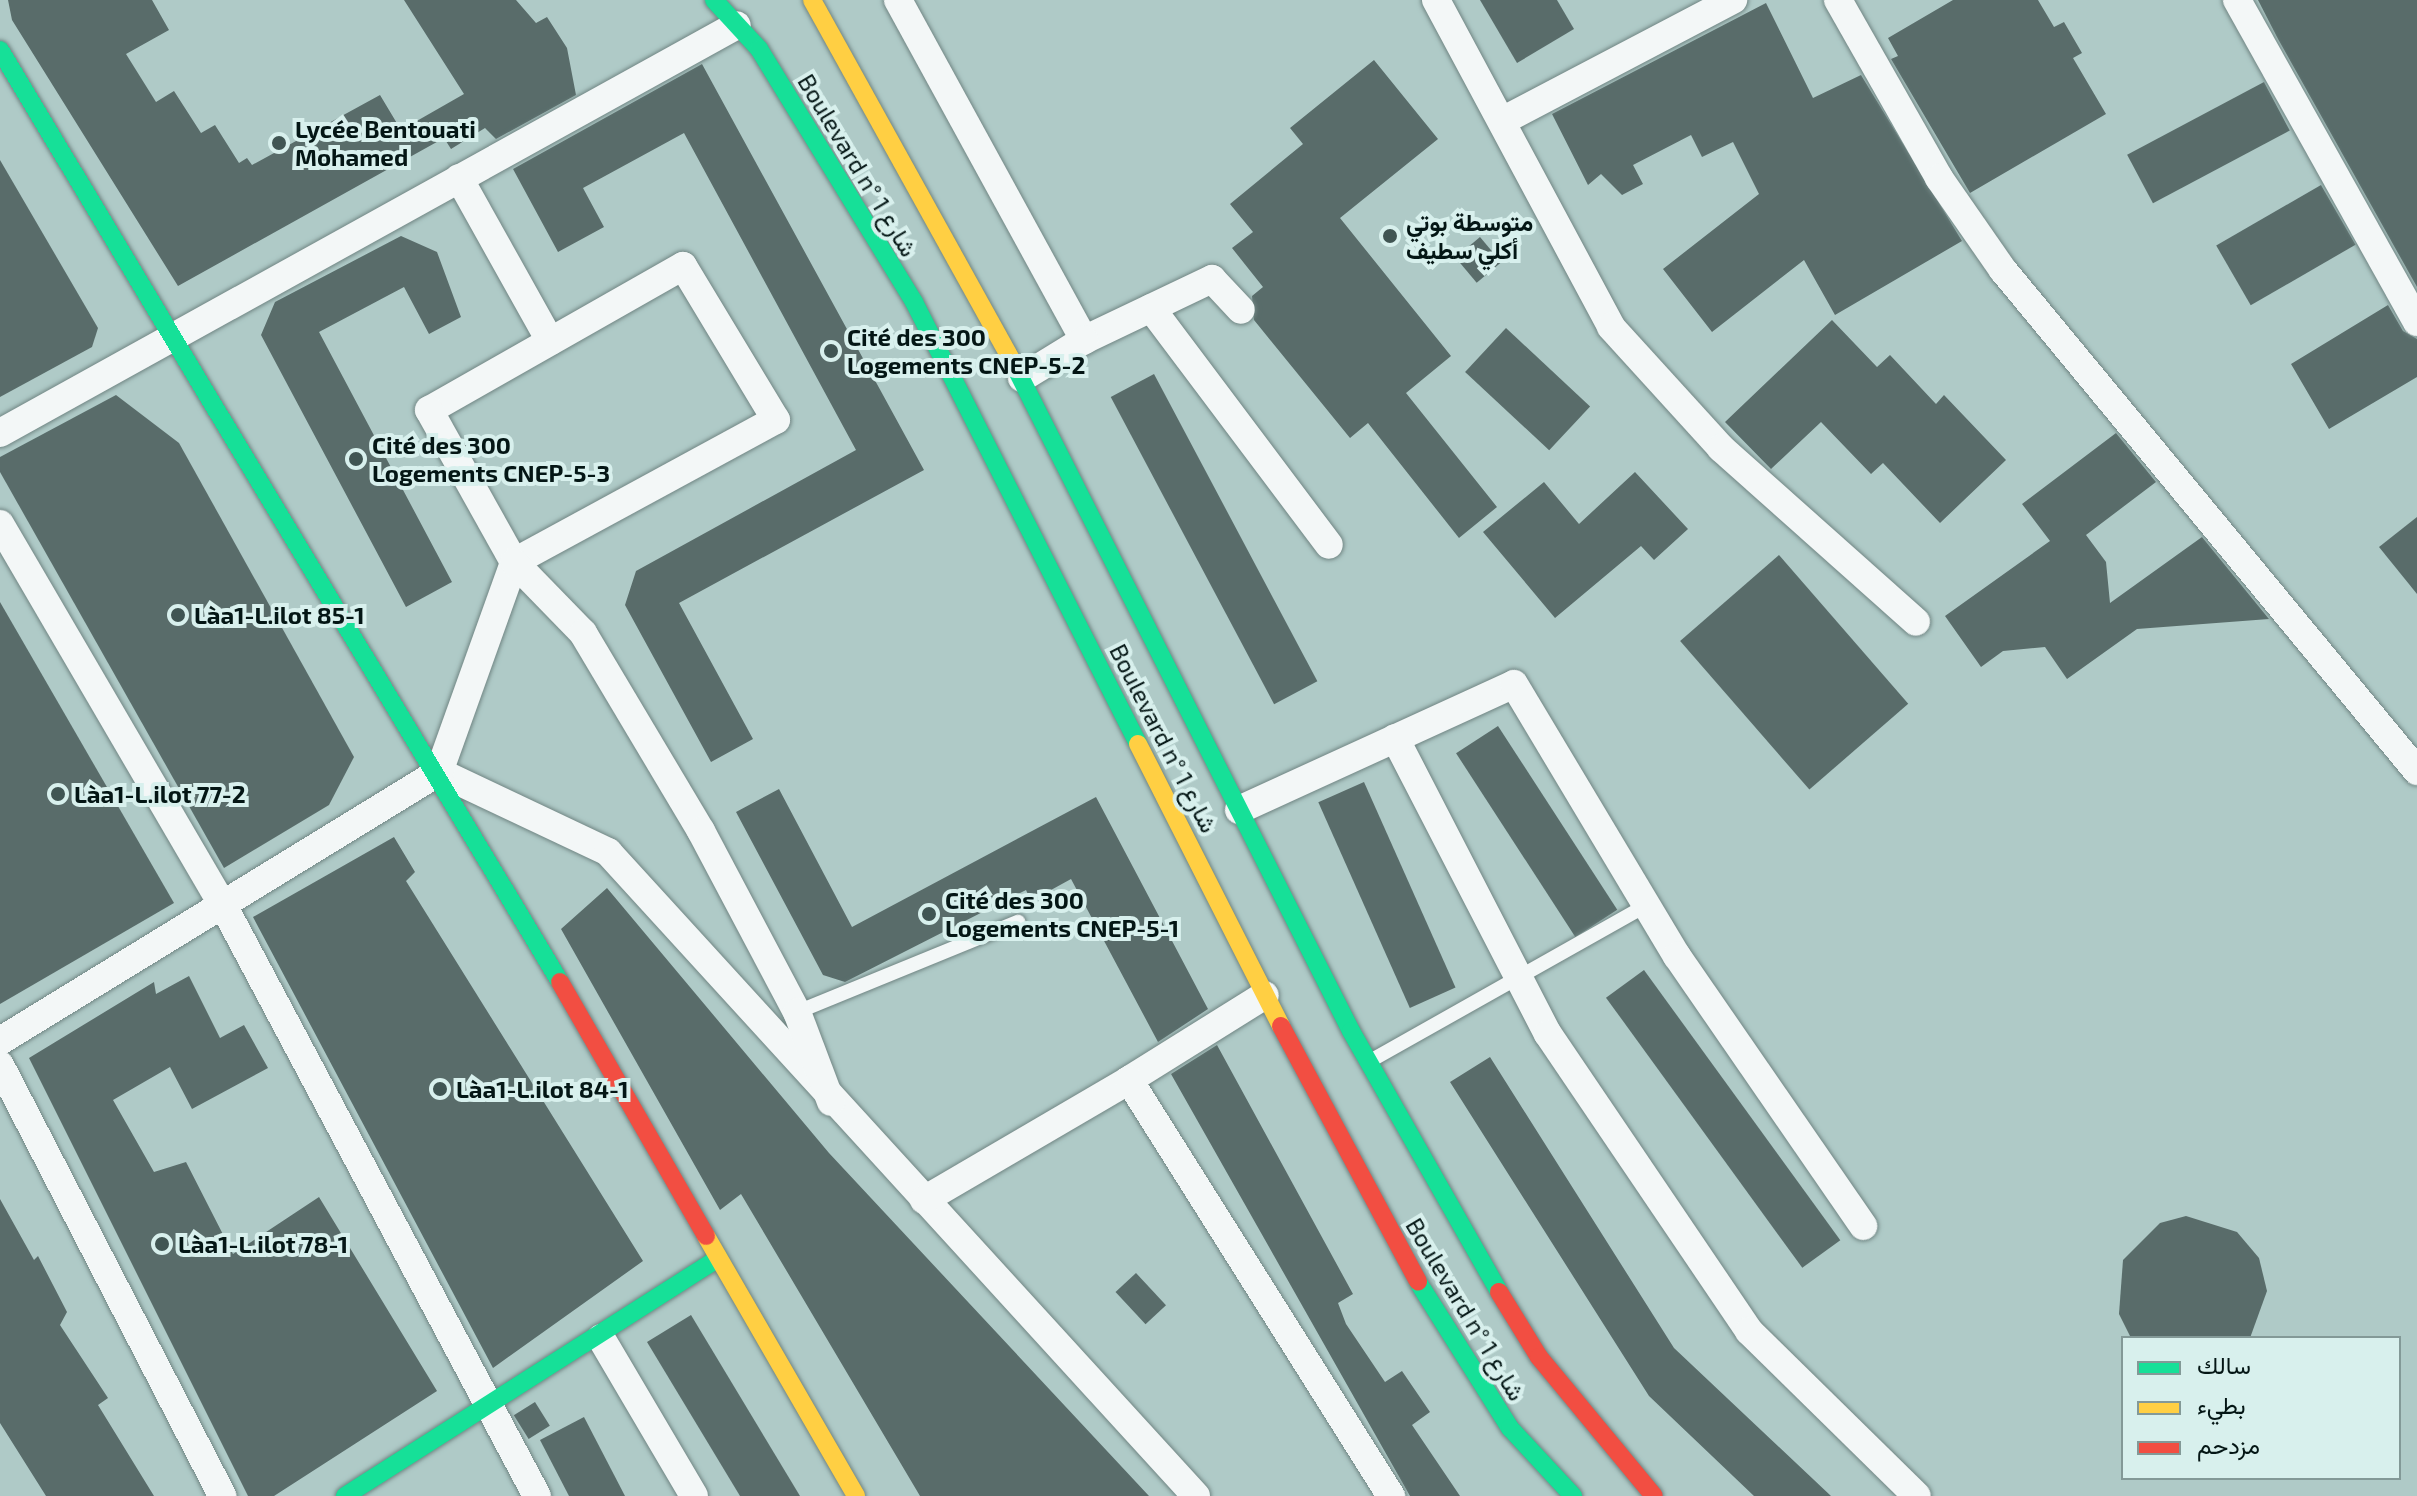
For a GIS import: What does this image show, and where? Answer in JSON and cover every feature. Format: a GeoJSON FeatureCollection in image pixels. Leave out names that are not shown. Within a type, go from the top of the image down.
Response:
{"type":"FeatureCollection","features":[{"type":"Feature","properties":{"kind":"main road","name":"Boulevard n° شارع 1"},"geometry":{"type":"LineString","coordinates":[[714,0],[759,49],[914,302],[1265,995],[1438,1319],[1510,1428],[1573,1496]]}},
{"type":"Feature","properties":{"kind":"main road","name":"Boulevard n° شارع 1"},"geometry":{"type":"LineString","coordinates":[[812,0],[1022,378],[1368,1063],[1539,1357],[1654,1496]]}},
{"type":"Feature","properties":{"kind":"main road"},"geometry":{"type":"LineString","coordinates":[[0,50],[170,336],[439,772],[856,1496]]}},
{"type":"Feature","properties":{"kind":"main road"},"geometry":{"type":"LineString","coordinates":[[345,1496],[488,1400],[601,1338],[719,1258]]}},
{"type":"Feature","properties":{"kind":"street"},"geometry":{"type":"LineString","coordinates":[[898,0],[1084,340]]}},
{"type":"Feature","properties":{"kind":"street"},"geometry":{"type":"LineString","coordinates":[[1436,0],[1504,120],[1611,327],[1721,448],[1916,622]]}},
{"type":"Feature","properties":{"kind":"street"},"geometry":{"type":"LineString","coordinates":[[1504,120],[1733,0]]}},
{"type":"Feature","properties":{"kind":"street"},"geometry":{"type":"LineString","coordinates":[[1838,0],[1939,178],[2003,270],[2417,771]]}},
{"type":"Feature","properties":{"kind":"street"},"geometry":{"type":"LineString","coordinates":[[2237,0],[2417,322]]}},
{"type":"Feature","properties":{"kind":"street"},"geometry":{"type":"LineString","coordinates":[[0,433],[170,336],[737,25]]}},
{"type":"Feature","properties":{"kind":"street"},"geometry":{"type":"LineString","coordinates":[[459,178],[550,341]]}},
{"type":"Feature","properties":{"kind":"street"},"geometry":{"type":"LineString","coordinates":[[0,1041],[439,772],[514,562],[776,420],[683,266],[429,410],[514,562],[583,633],[797,1012],[831,1102]]}},
{"type":"Feature","properties":{"kind":"street"},"geometry":{"type":"LineString","coordinates":[[1022,378],[1084,340],[1212,279],[1241,310]]}},
{"type":"Feature","properties":{"kind":"street"},"geometry":{"type":"LineString","coordinates":[[1151,308],[1329,545]]}},
{"type":"Feature","properties":{"kind":"street"},"geometry":{"type":"LineString","coordinates":[[0,524],[223,905],[537,1496]]}},
{"type":"Feature","properties":{"kind":"street"},"geometry":{"type":"LineString","coordinates":[[1239,810],[1514,684],[1645,906],[1863,1226]]}},
{"type":"Feature","properties":{"kind":"street"},"geometry":{"type":"LineString","coordinates":[[1395,738],[1548,1034],[1749,1331],[1917,1496]]}},
{"type":"Feature","properties":{"kind":"street"},"geometry":{"type":"LineString","coordinates":[[439,772],[608,852],[831,1102],[1196,1496]]}},
{"type":"Feature","properties":{"kind":"street"},"geometry":{"type":"LineString","coordinates":[[924,1200],[1129,1080],[1265,995]]}},
{"type":"Feature","properties":{"kind":"street"},"geometry":{"type":"LineString","coordinates":[[0,1065],[222,1496]]}},
{"type":"Feature","properties":{"kind":"street"},"geometry":{"type":"LineString","coordinates":[[1129,1080],[1391,1496]]}},
{"type":"Feature","properties":{"kind":"street"},"geometry":{"type":"LineString","coordinates":[[601,1338],[694,1496]]}},
{"type":"Feature","properties":{"kind":"lane"},"geometry":{"type":"LineString","coordinates":[[1368,1063],[1645,906]]}},
{"type":"Feature","properties":{"kind":"lane"},"geometry":{"type":"LineString","coordinates":[[797,1012],[1018,922]]}},
{"type":"Feature","properties":{"kind":"building"},"geometry":{"type":"Polygon","coordinates":[[[8,0],[152,0],[169,30],[126,54],[156,102],[174,91],[201,133],[215,125],[239,163],[247,158],[252,165],[380,95],[401,130],[464,94],[404,0],[516,0],[536,23],[547,17],[567,48],[576,95],[496,139],[485,128],[451,149],[444,138],[178,286],[12,20],[8,0]]]}},
{"type":"Feature","properties":{"kind":"building"},"geometry":{"type":"Polygon","coordinates":[[[1480,0],[1557,0],[1574,29],[1517,63],[1480,0]]]}},
{"type":"Feature","properties":{"kind":"building"},"geometry":{"type":"Polygon","coordinates":[[[1953,0],[2038,0],[2054,27],[2064,22],[2082,53],[2073,58],[2106,114],[1970,193],[1891,59],[1898,56],[1888,38],[1953,0]]]}},
{"type":"Feature","properties":{"kind":"building"},"geometry":{"type":"Polygon","coordinates":[[[2258,0],[2417,0],[2417,287],[2278,39],[2258,0]]]}},
{"type":"Feature","properties":{"kind":"building"},"geometry":{"type":"Polygon","coordinates":[[[1766,3],[1813,98],[1861,75],[1962,241],[1835,315],[1804,260],[1712,332],[1663,269],[1759,194],[1733,142],[1702,157],[1691,135],[1633,165],[1643,184],[1622,195],[1601,174],[1588,185],[1552,114],[1766,3]]]}},
{"type":"Feature","properties":{"kind":"building"},"geometry":{"type":"Polygon","coordinates":[[[1374,60],[1438,139],[1340,218],[1451,356],[1406,393],[1497,507],[1459,538],[1368,423],[1350,438],[1254,320],[1252,296],[1263,287],[1232,248],[1253,232],[1230,204],[1303,144],[1290,128],[1374,60]]]}},
{"type":"Feature","properties":{"kind":"building","name":"Cité des 300 Logements CNEP-5-2"},"geometry":{"type":"Polygon","coordinates":[[[702,64],[924,470],[679,603],[753,739],[711,762],[625,605],[636,571],[856,450],[684,133],[583,188],[604,227],[558,252],[513,169],[702,64]]]}},
{"type":"Feature","properties":{"kind":"building"},"geometry":{"type":"Polygon","coordinates":[[[2264,82],[2290,131],[2153,203],[2127,155],[2264,82]]]}},
{"type":"Feature","properties":{"kind":"building"},"geometry":{"type":"Polygon","coordinates":[[[0,160],[98,328],[92,347],[0,397],[0,160]]]}},
{"type":"Feature","properties":{"kind":"building"},"geometry":{"type":"Polygon","coordinates":[[[2321,185],[2356,245],[2251,305],[2216,246],[2321,185]]]}},
{"type":"Feature","properties":{"kind":"building","name":"Cité des 300 Logements CNEP-5-3"},"geometry":{"type":"Polygon","coordinates":[[[401,236],[437,252],[461,317],[429,334],[404,287],[319,332],[452,582],[406,607],[261,335],[275,302],[401,236]]]}},
{"type":"Feature","properties":{"kind":"building"},"geometry":{"type":"Polygon","coordinates":[[[1480,237],[1501,262],[1477,283],[1455,258],[1480,237]]]}},
{"type":"Feature","properties":{"kind":"building"},"geometry":{"type":"Polygon","coordinates":[[[2388,305],[2403,331],[2417,339],[2417,377],[2329,429],[2291,364],[2388,305]]]}},
{"type":"Feature","properties":{"kind":"building"},"geometry":{"type":"Polygon","coordinates":[[[1832,320],[1877,367],[1890,355],[1936,404],[1944,395],[2006,460],[1940,523],[1883,463],[1871,474],[1821,422],[1771,469],[1725,422],[1832,320]]]}},
{"type":"Feature","properties":{"kind":"building"},"geometry":{"type":"Polygon","coordinates":[[[1506,328],[1590,406],[1549,450],[1465,372],[1506,328]]]}},
{"type":"Feature","properties":{"kind":"building"},"geometry":{"type":"Polygon","coordinates":[[[1154,374],[1317,681],[1274,704],[1111,397],[1154,374]]]}},
{"type":"Feature","properties":{"kind":"building","name":"Làa1-L.ilot 85-1"},"geometry":{"type":"Polygon","coordinates":[[[116,395],[179,443],[354,757],[329,805],[224,868],[0,472],[0,457],[116,395]]]}},
{"type":"Feature","properties":{"kind":"building"},"geometry":{"type":"Polygon","coordinates":[[[2116,433],[2156,482],[2086,535],[2106,562],[2110,603],[2202,537],[2269,619],[2137,629],[2067,679],[2045,647],[2003,651],[1981,667],[1945,616],[2050,541],[2022,504],[2116,433]]]}},
{"type":"Feature","properties":{"kind":"building"},"geometry":{"type":"Polygon","coordinates":[[[1635,472],[1688,529],[1654,560],[1641,546],[1555,618],[1483,532],[1544,482],[1579,524],[1635,472]]]}},
{"type":"Feature","properties":{"kind":"building"},"geometry":{"type":"Polygon","coordinates":[[[2417,517],[2417,594],[2379,547],[2417,517]]]}},
{"type":"Feature","properties":{"kind":"building"},"geometry":{"type":"Polygon","coordinates":[[[1779,555],[1908,704],[1809,790],[1680,641],[1779,555]]]}},
{"type":"Feature","properties":{"kind":"building","name":"Làa1-L.ilot 77-2"},"geometry":{"type":"Polygon","coordinates":[[[0,602],[174,903],[0,1004],[0,602]]]}},
{"type":"Feature","properties":{"kind":"building"},"geometry":{"type":"Polygon","coordinates":[[[1498,726],[1617,910],[1575,937],[1456,753],[1498,726]]]}},
{"type":"Feature","properties":{"kind":"building"},"geometry":{"type":"Polygon","coordinates":[[[1364,782],[1456,988],[1410,1008],[1318,802],[1364,782]]]}},
{"type":"Feature","properties":{"kind":"building","name":"Cité des 300 Logements CNEP-5-1"},"geometry":{"type":"Polygon","coordinates":[[[779,789],[852,927],[1096,797],[1208,1009],[1158,1042],[1071,879],[1031,901],[1026,890],[845,982],[823,975],[736,812],[779,789]]]}},
{"type":"Feature","properties":{"kind":"building","name":"Làa1-L.ilot 84-1"},"geometry":{"type":"Polygon","coordinates":[[[394,837],[415,872],[406,881],[643,1261],[493,1368],[253,917],[394,837]]]}},
{"type":"Feature","properties":{"kind":"building"},"geometry":{"type":"Polygon","coordinates":[[[607,888],[829,1153],[1149,1496],[920,1496],[741,1194],[720,1210],[561,929],[607,888]]]}},
{"type":"Feature","properties":{"kind":"building"},"geometry":{"type":"Polygon","coordinates":[[[1644,970],[1840,1240],[1802,1268],[1606,998],[1644,970]]]}},
{"type":"Feature","properties":{"kind":"building","name":"Làa1-L.ilot 78-1"},"geometry":{"type":"Polygon","coordinates":[[[189,976],[220,1038],[244,1025],[268,1068],[192,1109],[170,1067],[113,1100],[154,1172],[186,1162],[233,1254],[319,1197],[437,1391],[274,1496],[248,1496],[29,1058],[154,982],[156,994],[189,976]]]}},
{"type":"Feature","properties":{"kind":"building"},"geometry":{"type":"Polygon","coordinates":[[[1217,1045],[1353,1294],[1338,1303],[1346,1324],[1385,1382],[1402,1371],[1430,1412],[1412,1425],[1460,1496],[1410,1496],[1171,1074],[1217,1045]]]}},
{"type":"Feature","properties":{"kind":"building"},"geometry":{"type":"Polygon","coordinates":[[[1490,1057],[1674,1348],[1831,1496],[1754,1496],[1649,1396],[1450,1082],[1490,1057]]]}},
{"type":"Feature","properties":{"kind":"building"},"geometry":{"type":"Polygon","coordinates":[[[0,1199],[34,1260],[38,1256],[67,1312],[60,1325],[108,1398],[98,1405],[154,1496],[46,1496],[0,1423],[0,1199]]]}},
{"type":"Feature","properties":{"kind":"building"},"geometry":{"type":"Polygon","coordinates":[[[2186,1216],[2237,1232],[2259,1258],[2267,1291],[2251,1336],[2130,1336],[2119,1314],[2123,1260],[2160,1223],[2186,1216]]]}},
{"type":"Feature","properties":{"kind":"building"},"geometry":{"type":"Polygon","coordinates":[[[1136,1273],[1166,1305],[1146,1324],[1116,1292],[1136,1273]]]}},
{"type":"Feature","properties":{"kind":"building"},"geometry":{"type":"Polygon","coordinates":[[[691,1315],[800,1496],[740,1496],[647,1342],[691,1315]]]}},
{"type":"Feature","properties":{"kind":"building"},"geometry":{"type":"Polygon","coordinates":[[[535,1402],[550,1426],[529,1439],[514,1415],[535,1402]]]}},
{"type":"Feature","properties":{"kind":"building"},"geometry":{"type":"Polygon","coordinates":[[[584,1417],[625,1496],[569,1496],[540,1440],[584,1417]]]}},
{"type":"Feature","properties":{"kind":"traffic: fast"},"geometry":{"type":"LineString","coordinates":[[714,0],[759,49],[914,302],[1138,744]]}},
{"type":"Feature","properties":{"kind":"traffic: fast"},"geometry":{"type":"LineString","coordinates":[[0,50],[560,982]]}},
{"type":"Feature","properties":{"kind":"traffic: fast"},"geometry":{"type":"LineString","coordinates":[[1012,361],[1351,1031],[1499,1292]]}},
{"type":"Feature","properties":{"kind":"traffic: fast"},"geometry":{"type":"LineString","coordinates":[[345,1496],[719,1258]]}},
{"type":"Feature","properties":{"kind":"traffic: fast"},"geometry":{"type":"LineString","coordinates":[[1418,1282],[1510,1428],[1573,1496]]}},
{"type":"Feature","properties":{"kind":"traffic: slow"},"geometry":{"type":"LineString","coordinates":[[812,0],[1012,361]]}},
{"type":"Feature","properties":{"kind":"traffic: slow"},"geometry":{"type":"LineString","coordinates":[[1138,744],[1281,1026]]}},
{"type":"Feature","properties":{"kind":"traffic: slow"},"geometry":{"type":"LineString","coordinates":[[706,1236],[856,1496]]}},
{"type":"Feature","properties":{"kind":"traffic: jam"},"geometry":{"type":"LineString","coordinates":[[560,982],[706,1236]]}},
{"type":"Feature","properties":{"kind":"traffic: jam"},"geometry":{"type":"LineString","coordinates":[[1281,1026],[1418,1282]]}},
{"type":"Feature","properties":{"kind":"traffic: jam"},"geometry":{"type":"LineString","coordinates":[[1499,1292],[1539,1357],[1654,1496]]}},
{"type":"Feature","properties":{"kind":"place","name":"Lycée Bentouati Mohamed"},"geometry":{"type":"Point","coordinates":[279,143]}},
{"type":"Feature","properties":{"kind":"place","name":"متوسطة بوتي أكلي سطيف"},"geometry":{"type":"Point","coordinates":[1390,236]}},
{"type":"Feature","properties":{"kind":"place","name":"Cité des 300 Logements CNEP-5-2"},"geometry":{"type":"Point","coordinates":[831,351]}},
{"type":"Feature","properties":{"kind":"place","name":"Cité des 300 Logements CNEP-5-3"},"geometry":{"type":"Point","coordinates":[356,459]}},
{"type":"Feature","properties":{"kind":"place","name":"Làa1-L.ilot 85-1"},"geometry":{"type":"Point","coordinates":[178,615]}},
{"type":"Feature","properties":{"kind":"place","name":"Làa1-L.ilot 77-2"},"geometry":{"type":"Point","coordinates":[58,794]}},
{"type":"Feature","properties":{"kind":"place","name":"Cité des 300 Logements CNEP-5-1"},"geometry":{"type":"Point","coordinates":[929,914]}},
{"type":"Feature","properties":{"kind":"place","name":"Làa1-L.ilot 84-1"},"geometry":{"type":"Point","coordinates":[440,1089]}},
{"type":"Feature","properties":{"kind":"place","name":"Làa1-L.ilot 78-1"},"geometry":{"type":"Point","coordinates":[162,1244]}}]}
